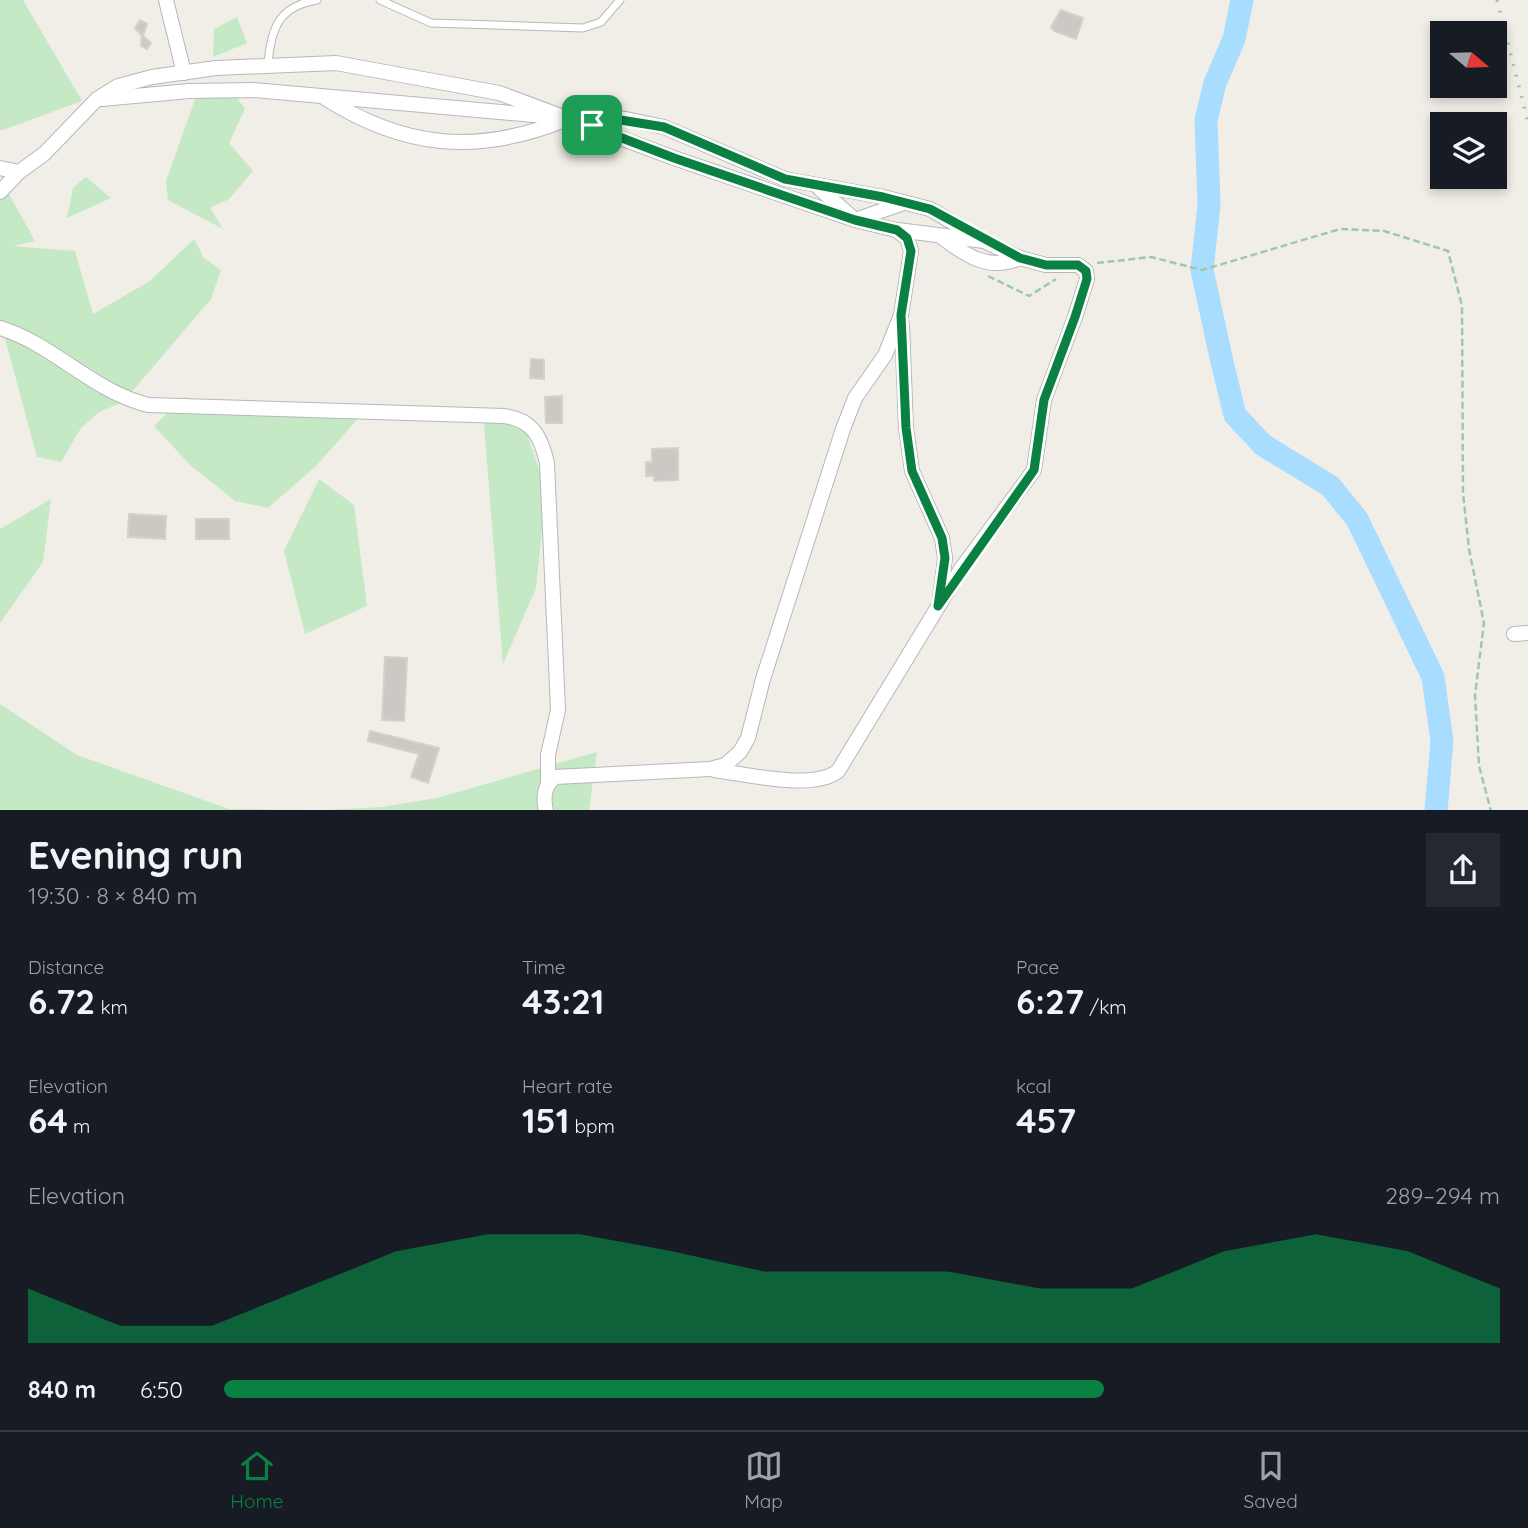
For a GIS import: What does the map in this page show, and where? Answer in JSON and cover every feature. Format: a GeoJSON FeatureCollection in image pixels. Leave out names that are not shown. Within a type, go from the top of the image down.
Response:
{"type":"FeatureCollection","features":[{"type":"Feature","properties":{"kind":"street"},"geometry":{"type":"LineString","coordinates":[[166,0],[184,73]]}},
{"type":"Feature","properties":{"kind":"street"},"geometry":{"type":"LineString","coordinates":[[0,192],[44,154],[97,99],[118,86],[152,77],[268,64],[336,63],[499,93],[674,158],[855,220],[897,230],[984,241]]}},
{"type":"Feature","properties":{"kind":"street"},"geometry":{"type":"LineString","coordinates":[[97,99],[189,91],[253,90],[436,105],[500,114],[626,119],[664,127],[785,179],[930,209],[984,241],[1020,258],[1046,265],[1078,265],[1086,271],[1087,279],[1044,400],[1034,470],[938,606],[845,761],[830,777],[811,781],[710,769],[567,774],[548,783]]}},
{"type":"Feature","properties":{"kind":"street"},"geometry":{"type":"LineString","coordinates":[[324,97],[357,118],[402,133],[470,144],[507,139],[570,118]]}},
{"type":"Feature","properties":{"kind":"street"},"geometry":{"type":"LineString","coordinates":[[0,168],[19,173]]}},
{"type":"Feature","properties":{"kind":"street"},"geometry":{"type":"LineString","coordinates":[[819,188],[855,220]]}},
{"type":"Feature","properties":{"kind":"street"},"geometry":{"type":"LineString","coordinates":[[855,220],[906,203]]}},
{"type":"Feature","properties":{"kind":"street"},"geometry":{"type":"LineString","coordinates":[[897,230],[925,223],[955,222]]}},
{"type":"Feature","properties":{"kind":"street"},"geometry":{"type":"LineString","coordinates":[[897,230],[907,238],[911,251],[901,315],[906,428],[912,471],[942,538],[945,558],[938,606]]}},
{"type":"Feature","properties":{"kind":"street"},"geometry":{"type":"LineString","coordinates":[[936,233],[970,257],[988,264],[1006,264],[1020,258]]}},
{"type":"Feature","properties":{"kind":"street"},"geometry":{"type":"LineString","coordinates":[[710,769],[725,765],[740,752],[748,738],[843,429],[855,398],[886,355],[901,315]]}},
{"type":"Feature","properties":{"kind":"street"},"geometry":{"type":"LineString","coordinates":[[0,328],[29,338],[106,390],[148,405],[504,416],[528,424],[537,432],[547,463],[558,710],[548,755],[548,783],[544,793],[547,810]]}},
{"type":"Feature","properties":{"kind":"lane"},"geometry":{"type":"LineString","coordinates":[[268,64],[270,38],[283,14],[297,3],[317,0]]}},
{"type":"Feature","properties":{"kind":"lane"},"geometry":{"type":"LineString","coordinates":[[380,0],[431,23],[583,28],[601,22],[620,0]]}},
{"type":"Feature","properties":{"kind":"path"},"geometry":{"type":"LineString","coordinates":[[1078,265],[1151,257],[1202,270],[1340,229],[1384,231],[1448,251],[1462,306],[1463,494],[1469,549],[1484,622],[1475,695],[1479,766],[1491,810]]}},
{"type":"Feature","properties":{"kind":"path"},"geometry":{"type":"LineString","coordinates":[[981,272],[1029,296],[1058,278]]}},
{"type":"Feature","properties":{"kind":"green space"},"geometry":{"type":"Polygon","coordinates":[[[0,0],[23,0],[82,101],[0,131],[0,0]]]}},
{"type":"Feature","properties":{"kind":"green space"},"geometry":{"type":"Polygon","coordinates":[[[237,17],[247,43],[213,57],[214,29],[237,17]]]}},
{"type":"Feature","properties":{"kind":"green space"},"geometry":{"type":"Polygon","coordinates":[[[233,92],[245,109],[229,143],[253,171],[229,199],[210,208],[223,229],[168,200],[166,181],[197,94],[233,92]]]}},
{"type":"Feature","properties":{"kind":"green space"},"geometry":{"type":"Polygon","coordinates":[[[86,177],[111,198],[67,218],[73,188],[86,177]]]}},
{"type":"Feature","properties":{"kind":"green space"},"geometry":{"type":"Polygon","coordinates":[[[0,178],[35,241],[13,246],[75,251],[93,314],[150,281],[194,239],[204,258],[221,270],[211,299],[123,402],[99,412],[81,428],[61,462],[37,457],[0,320],[0,178]]]}},
{"type":"Feature","properties":{"kind":"green space"},"geometry":{"type":"Polygon","coordinates":[[[184,397],[252,412],[363,413],[316,466],[268,508],[235,501],[191,466],[154,426],[184,397]]]}},
{"type":"Feature","properties":{"kind":"green space"},"geometry":{"type":"Polygon","coordinates":[[[483,412],[525,428],[546,490],[536,588],[503,664],[483,412]]]}},
{"type":"Feature","properties":{"kind":"green space"},"geometry":{"type":"Polygon","coordinates":[[[319,479],[354,505],[367,606],[305,634],[284,551],[319,479]]]}},
{"type":"Feature","properties":{"kind":"green space"},"geometry":{"type":"Polygon","coordinates":[[[51,499],[43,562],[0,623],[0,529],[51,499]]]}},
{"type":"Feature","properties":{"kind":"green space"},"geometry":{"type":"Polygon","coordinates":[[[0,704],[77,755],[229,809],[308,810],[0,810],[0,704]]]}},
{"type":"Feature","properties":{"kind":"green space"},"geometry":{"type":"Polygon","coordinates":[[[597,752],[589,810],[327,810],[382,807],[437,798],[597,752]]]}},
{"type":"Feature","properties":{"kind":"building"},"geometry":{"type":"Polygon","coordinates":[[[1061,10],[1083,18],[1076,39],[1054,31],[1051,27],[1061,10]]]}},
{"type":"Feature","properties":{"kind":"building"},"geometry":{"type":"Polygon","coordinates":[[[140,20],[147,24],[143,36],[151,43],[147,49],[141,46],[142,36],[135,28],[140,20]]]}},
{"type":"Feature","properties":{"kind":"building"},"geometry":{"type":"Polygon","coordinates":[[[531,359],[544,360],[544,379],[530,378],[531,359]]]}},
{"type":"Feature","properties":{"kind":"building"},"geometry":{"type":"Polygon","coordinates":[[[562,396],[562,423],[546,423],[545,397],[562,396]]]}},
{"type":"Feature","properties":{"kind":"building"},"geometry":{"type":"Polygon","coordinates":[[[678,448],[678,480],[654,481],[654,476],[646,476],[646,462],[652,462],[652,449],[678,448]]]}},
{"type":"Feature","properties":{"kind":"building"},"geometry":{"type":"Polygon","coordinates":[[[129,514],[166,516],[165,539],[128,537],[129,514]]]}},
{"type":"Feature","properties":{"kind":"building"},"geometry":{"type":"Polygon","coordinates":[[[196,519],[229,519],[229,539],[196,539],[196,519]]]}},
{"type":"Feature","properties":{"kind":"building"},"geometry":{"type":"Polygon","coordinates":[[[385,657],[407,658],[404,721],[382,720],[385,657]]]}},
{"type":"Feature","properties":{"kind":"building"},"geometry":{"type":"Polygon","coordinates":[[[370,731],[439,748],[428,783],[411,777],[419,754],[368,741],[370,731]]]}},
{"type":"Feature","properties":{"kind":"waterway"},"geometry":{"type":"LineString","coordinates":[[1242,0],[1234,39],[1215,83],[1206,120],[1209,205],[1202,270],[1222,362],[1235,415],[1263,445],[1330,486],[1357,519],[1433,677],[1442,741],[1436,810]]}},
{"type":"Feature","properties":{"kind":"railway"},"geometry":{"type":"LineString","coordinates":[[1497,0],[1528,122]]}},
{"type":"Feature","properties":{"kind":"route"},"geometry":{"type":"LineString","coordinates":[[570,118],[626,119],[664,127],[785,179],[819,188],[883,197],[930,209],[984,241],[1020,258],[1046,265],[1078,265],[1086,271],[1087,279],[1075,317],[1044,400],[1039,452],[1034,470],[1026,485],[961,569],[938,606],[945,558],[942,538],[912,471],[906,428],[901,315],[911,251],[907,238],[897,230],[855,220],[674,158],[592,125],[570,118]]}}]}
